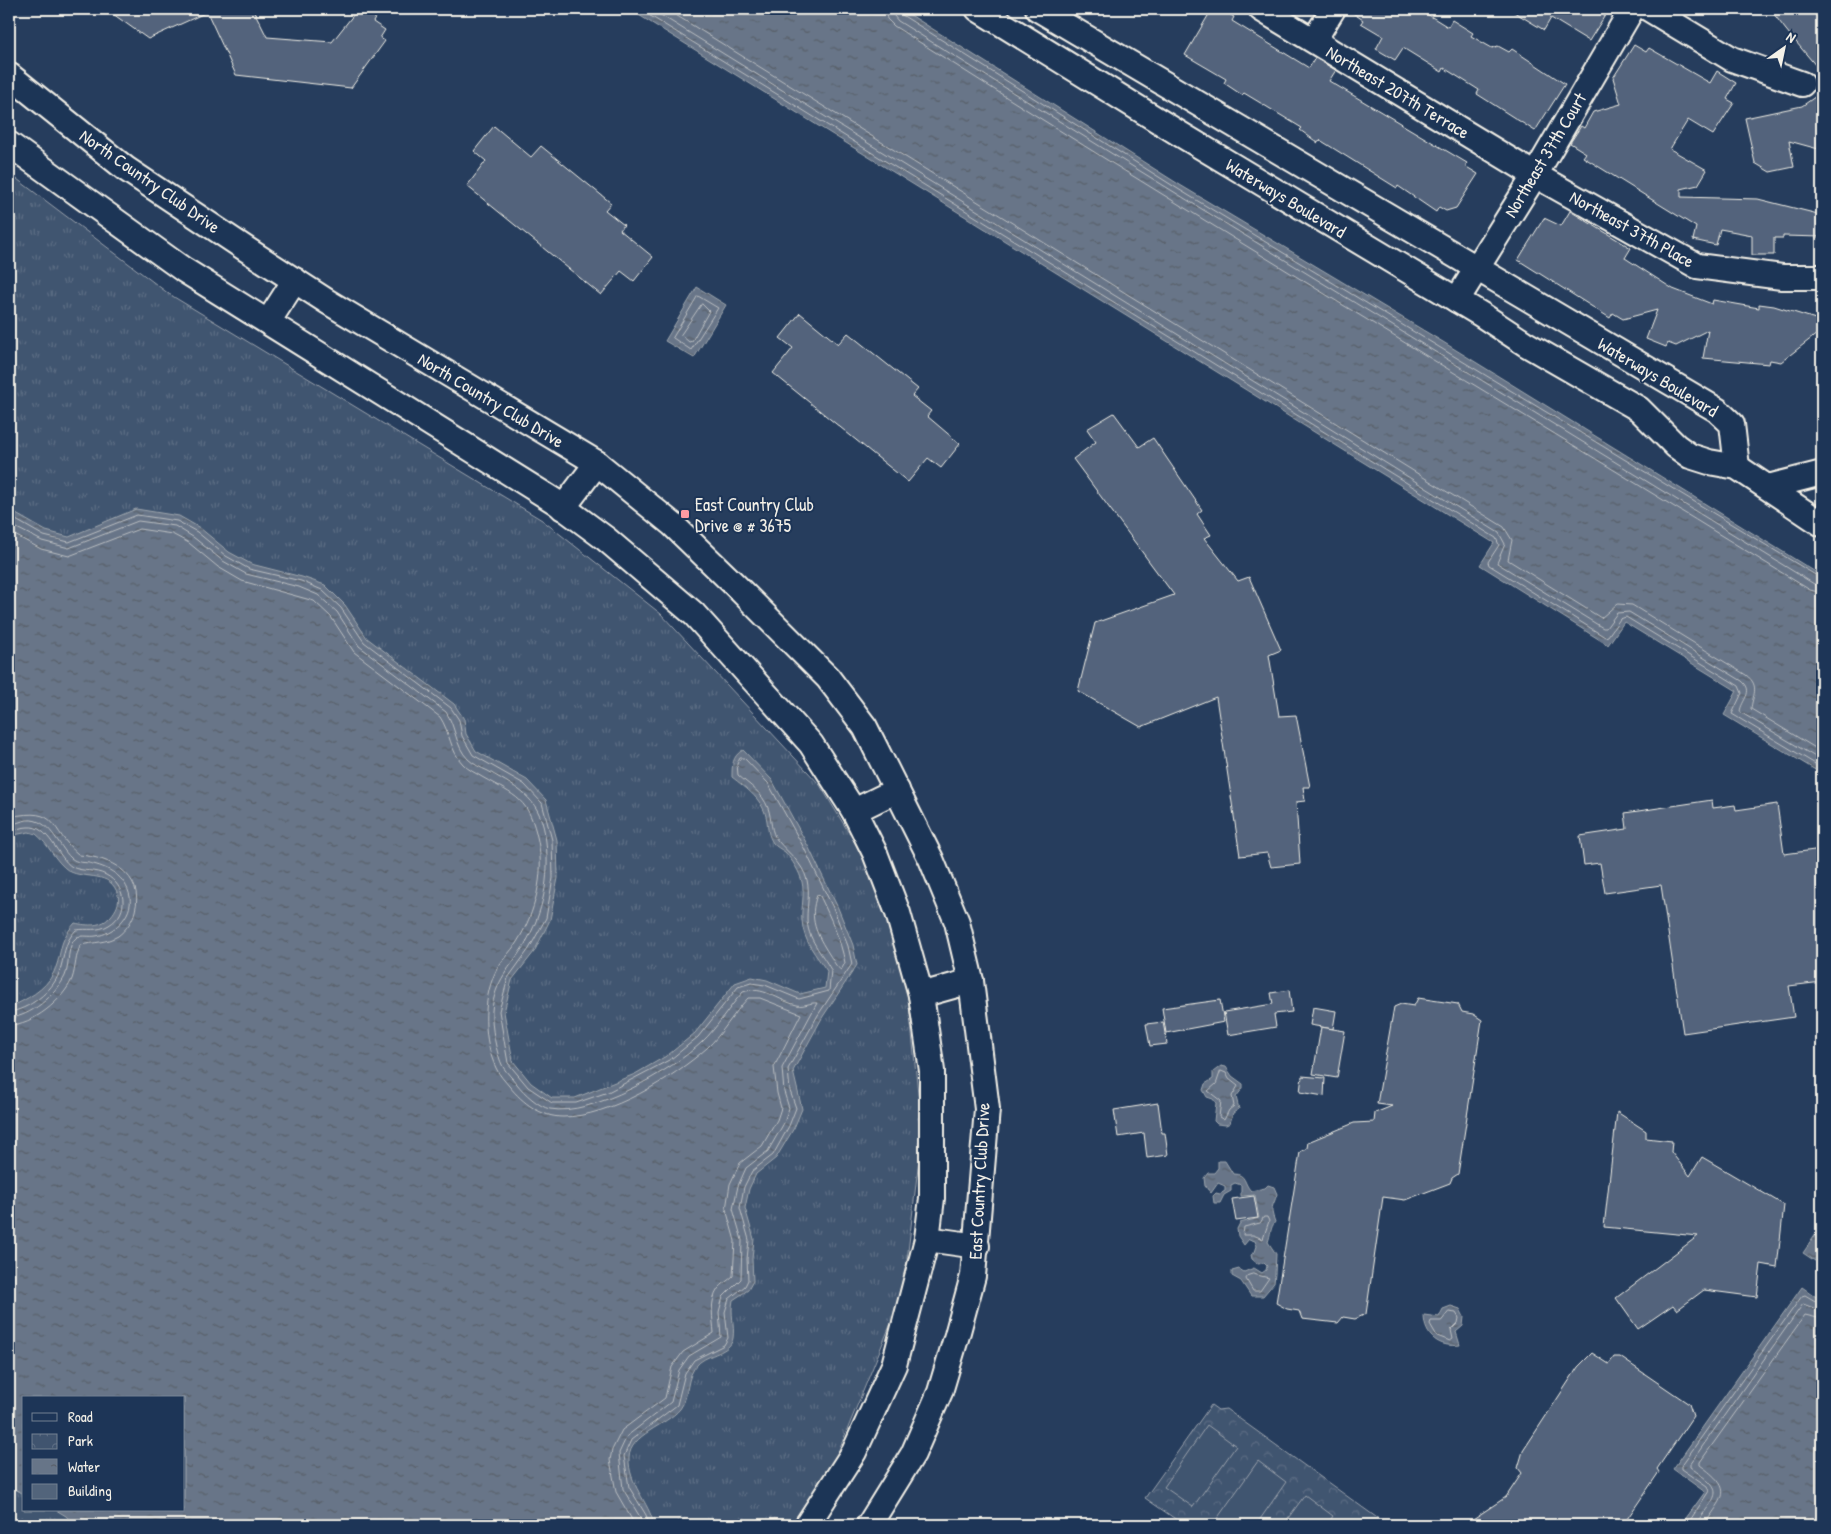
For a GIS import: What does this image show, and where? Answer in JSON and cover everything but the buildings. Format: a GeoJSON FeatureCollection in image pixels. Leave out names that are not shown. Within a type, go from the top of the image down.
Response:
{"type":"FeatureCollection","features":[{"type":"Feature","properties":{"kind":"street","name":"Waterways Boulevard"},"geometry":{"type":"LineString","coordinates":[[978,9],[1180,134],[1457,300],[1526,344],[1639,409],[1676,446],[1690,456],[1709,462],[1737,467],[1732,424],[1716,410],[1038,9]]}},
{"type":"Feature","properties":{"kind":"street","name":"Northeast 207th Terrace"},"geometry":{"type":"LineString","coordinates":[[1261,9],[1535,175]]}},
{"type":"Feature","properties":{"kind":"street"},"geometry":{"type":"LineString","coordinates":[[1314,40],[1333,9]]}},
{"type":"Feature","properties":{"kind":"street","name":"Northeast 37th Court"},"geometry":{"type":"LineString","coordinates":[[1457,300],[1535,175],[1632,9]]}},
{"type":"Feature","properties":{"kind":"street"},"geometry":{"type":"LineString","coordinates":[[1649,9],[1732,59],[1802,84]]}},
{"type":"Feature","properties":{"kind":"street","name":"North Country Club Drive"},"geometry":{"type":"LineString","coordinates":[[9,75],[126,169],[328,302],[596,463],[672,524],[828,678],[866,727],[899,795]]}},
{"type":"Feature","properties":{"kind":"street"},"geometry":{"type":"LineString","coordinates":[[9,144],[184,270],[564,508],[613,545],[708,627],[811,744],[854,811],[875,853],[898,913],[921,995],[932,1090],[932,1198],[927,1239],[894,1365],[854,1452],[807,1525]]}},
{"type":"Feature","properties":{"kind":"street","name":"Northeast 37th Place"},"geometry":{"type":"LineString","coordinates":[[1535,175],[1697,266],[1782,277],[1822,277]]}},
{"type":"Feature","properties":{"kind":"street"},"geometry":{"type":"LineString","coordinates":[[268,322],[295,280]]}},
{"type":"Feature","properties":{"kind":"street"},"geometry":{"type":"LineString","coordinates":[[564,508],[596,463]]}},
{"type":"Feature","properties":{"kind":"street"},"geometry":{"type":"LineString","coordinates":[[1737,467],[1816,514]]}},
{"type":"Feature","properties":{"kind":"street"},"geometry":{"type":"LineString","coordinates":[[1768,487],[1822,473]]}},
{"type":"Feature","properties":{"kind":"street"},"geometry":{"type":"LineString","coordinates":[[854,811],[899,795]]}},
{"type":"Feature","properties":{"kind":"street","name":"East Country Club Drive"},"geometry":{"type":"LineString","coordinates":[[869,1525],[913,1454],[940,1392],[973,1276],[987,1110],[971,981],[957,922],[931,859],[899,795]]}},
{"type":"Feature","properties":{"kind":"street"},"geometry":{"type":"LineString","coordinates":[[921,995],[971,981]]}},
{"type":"Feature","properties":{"kind":"street"},"geometry":{"type":"LineString","coordinates":[[927,1239],[977,1246]]}},
{"type":"Feature","properties":{"kind":"green space"},"geometry":{"type":"Polygon","coordinates":[[[9,173],[169,294],[542,520],[661,614],[820,785],[866,861],[906,975],[922,1133],[903,1294],[829,1474],[790,1525],[9,1525],[9,173]]]}},
{"type":"Feature","properties":{"kind":"green space"},"geometry":{"type":"Polygon","coordinates":[[[1211,1405],[1218,1410],[1226,1409],[1387,1525],[1184,1525],[1145,1498],[1211,1405]]]}},
{"type":"Feature","properties":{"kind":"green space"},"geometry":{"type":"Polygon","coordinates":[[[1207,1425],[1236,1446],[1193,1507],[1164,1487],[1207,1425]]]}},
{"type":"Feature","properties":{"kind":"green space"},"geometry":{"type":"Polygon","coordinates":[[[1258,1461],[1286,1482],[1256,1525],[1217,1525],[1214,1523],[1258,1461]]]}},
{"type":"Feature","properties":{"kind":"green space"},"geometry":{"type":"Polygon","coordinates":[[[1305,1495],[1333,1516],[1327,1525],[1283,1525],[1305,1495]]]}},
{"type":"Feature","properties":{"kind":"water"},"geometry":{"type":"Polygon","coordinates":[[[629,9],[901,9],[1180,185],[1443,342],[1822,576],[1822,774],[1724,715],[1737,691],[1624,622],[1608,645],[1480,565],[1494,543],[629,9]]]}},
{"type":"Feature","properties":{"kind":"water"},"geometry":{"type":"Polygon","coordinates":[[[697,287],[726,305],[694,358],[665,341],[697,287]]]}},
{"type":"Feature","properties":{"kind":"water"},"geometry":{"type":"Polygon","coordinates":[[[136,509],[179,516],[200,528],[229,552],[251,564],[325,585],[345,605],[367,638],[454,704],[464,719],[466,734],[476,751],[527,780],[546,800],[557,840],[558,878],[550,920],[534,952],[512,980],[504,1012],[513,1061],[531,1083],[552,1098],[575,1098],[635,1074],[668,1055],[695,1033],[735,983],[752,977],[767,980],[800,994],[825,988],[827,971],[811,947],[803,928],[803,887],[799,874],[788,855],[771,840],[765,814],[759,801],[732,777],[733,762],[739,752],[743,750],[772,780],[808,846],[838,908],[853,945],[857,965],[822,1018],[793,1071],[802,1109],[794,1128],[776,1158],[756,1174],[749,1189],[745,1208],[754,1239],[752,1259],[753,1281],[748,1290],[733,1300],[733,1338],[731,1343],[728,1347],[698,1364],[691,1374],[680,1409],[642,1436],[631,1450],[629,1458],[632,1476],[654,1525],[74,1525],[59,1512],[185,1512],[185,1396],[22,1396],[22,1493],[9,1486],[9,1008],[34,994],[50,979],[57,965],[65,936],[75,923],[85,925],[99,924],[111,916],[118,904],[118,895],[115,887],[110,882],[69,871],[36,834],[29,832],[9,836],[9,510],[46,531],[69,537],[136,509]]]}},
{"type":"Feature","properties":{"kind":"water"},"geometry":{"type":"Polygon","coordinates":[[[1221,1066],[1226,1067],[1232,1076],[1243,1084],[1243,1088],[1236,1097],[1239,1109],[1233,1113],[1230,1123],[1226,1125],[1217,1124],[1214,1121],[1216,1103],[1213,1099],[1207,1097],[1203,1090],[1205,1084],[1213,1079],[1213,1072],[1221,1066]]]}},
{"type":"Feature","properties":{"kind":"water"},"geometry":{"type":"Polygon","coordinates":[[[1218,1161],[1225,1161],[1233,1174],[1243,1177],[1251,1191],[1265,1188],[1268,1185],[1274,1187],[1277,1194],[1272,1210],[1275,1222],[1268,1242],[1276,1254],[1274,1283],[1263,1296],[1251,1296],[1241,1281],[1232,1276],[1232,1271],[1239,1269],[1244,1272],[1254,1268],[1262,1273],[1266,1270],[1267,1266],[1264,1263],[1258,1264],[1252,1259],[1251,1255],[1255,1252],[1257,1246],[1255,1241],[1249,1239],[1244,1245],[1238,1236],[1237,1229],[1240,1223],[1259,1218],[1255,1195],[1241,1196],[1241,1185],[1235,1183],[1231,1185],[1231,1191],[1224,1195],[1220,1203],[1214,1203],[1213,1196],[1216,1193],[1220,1194],[1225,1191],[1225,1186],[1218,1183],[1211,1193],[1205,1186],[1204,1178],[1208,1173],[1214,1173],[1218,1168],[1218,1161]]]}},
{"type":"Feature","properties":{"kind":"water"},"geometry":{"type":"Polygon","coordinates":[[[1816,1234],[1822,1239],[1822,1257],[1818,1263],[1803,1253],[1816,1234]]]}},
{"type":"Feature","properties":{"kind":"water"},"geometry":{"type":"Polygon","coordinates":[[[1802,1287],[1822,1301],[1822,1525],[1681,1525],[1705,1492],[1673,1469],[1802,1287]]]}},
{"type":"Feature","properties":{"kind":"water"},"geometry":{"type":"Polygon","coordinates":[[[1451,1306],[1460,1309],[1464,1317],[1463,1326],[1456,1332],[1460,1345],[1440,1343],[1430,1335],[1425,1323],[1424,1315],[1439,1317],[1443,1309],[1451,1306]]]}},
{"type":"Feature","properties":{"kind":"place","name":"East Country Club Drive @ # 3675"},"geometry":{"type":"Point","coordinates":[685,514]}}]}
